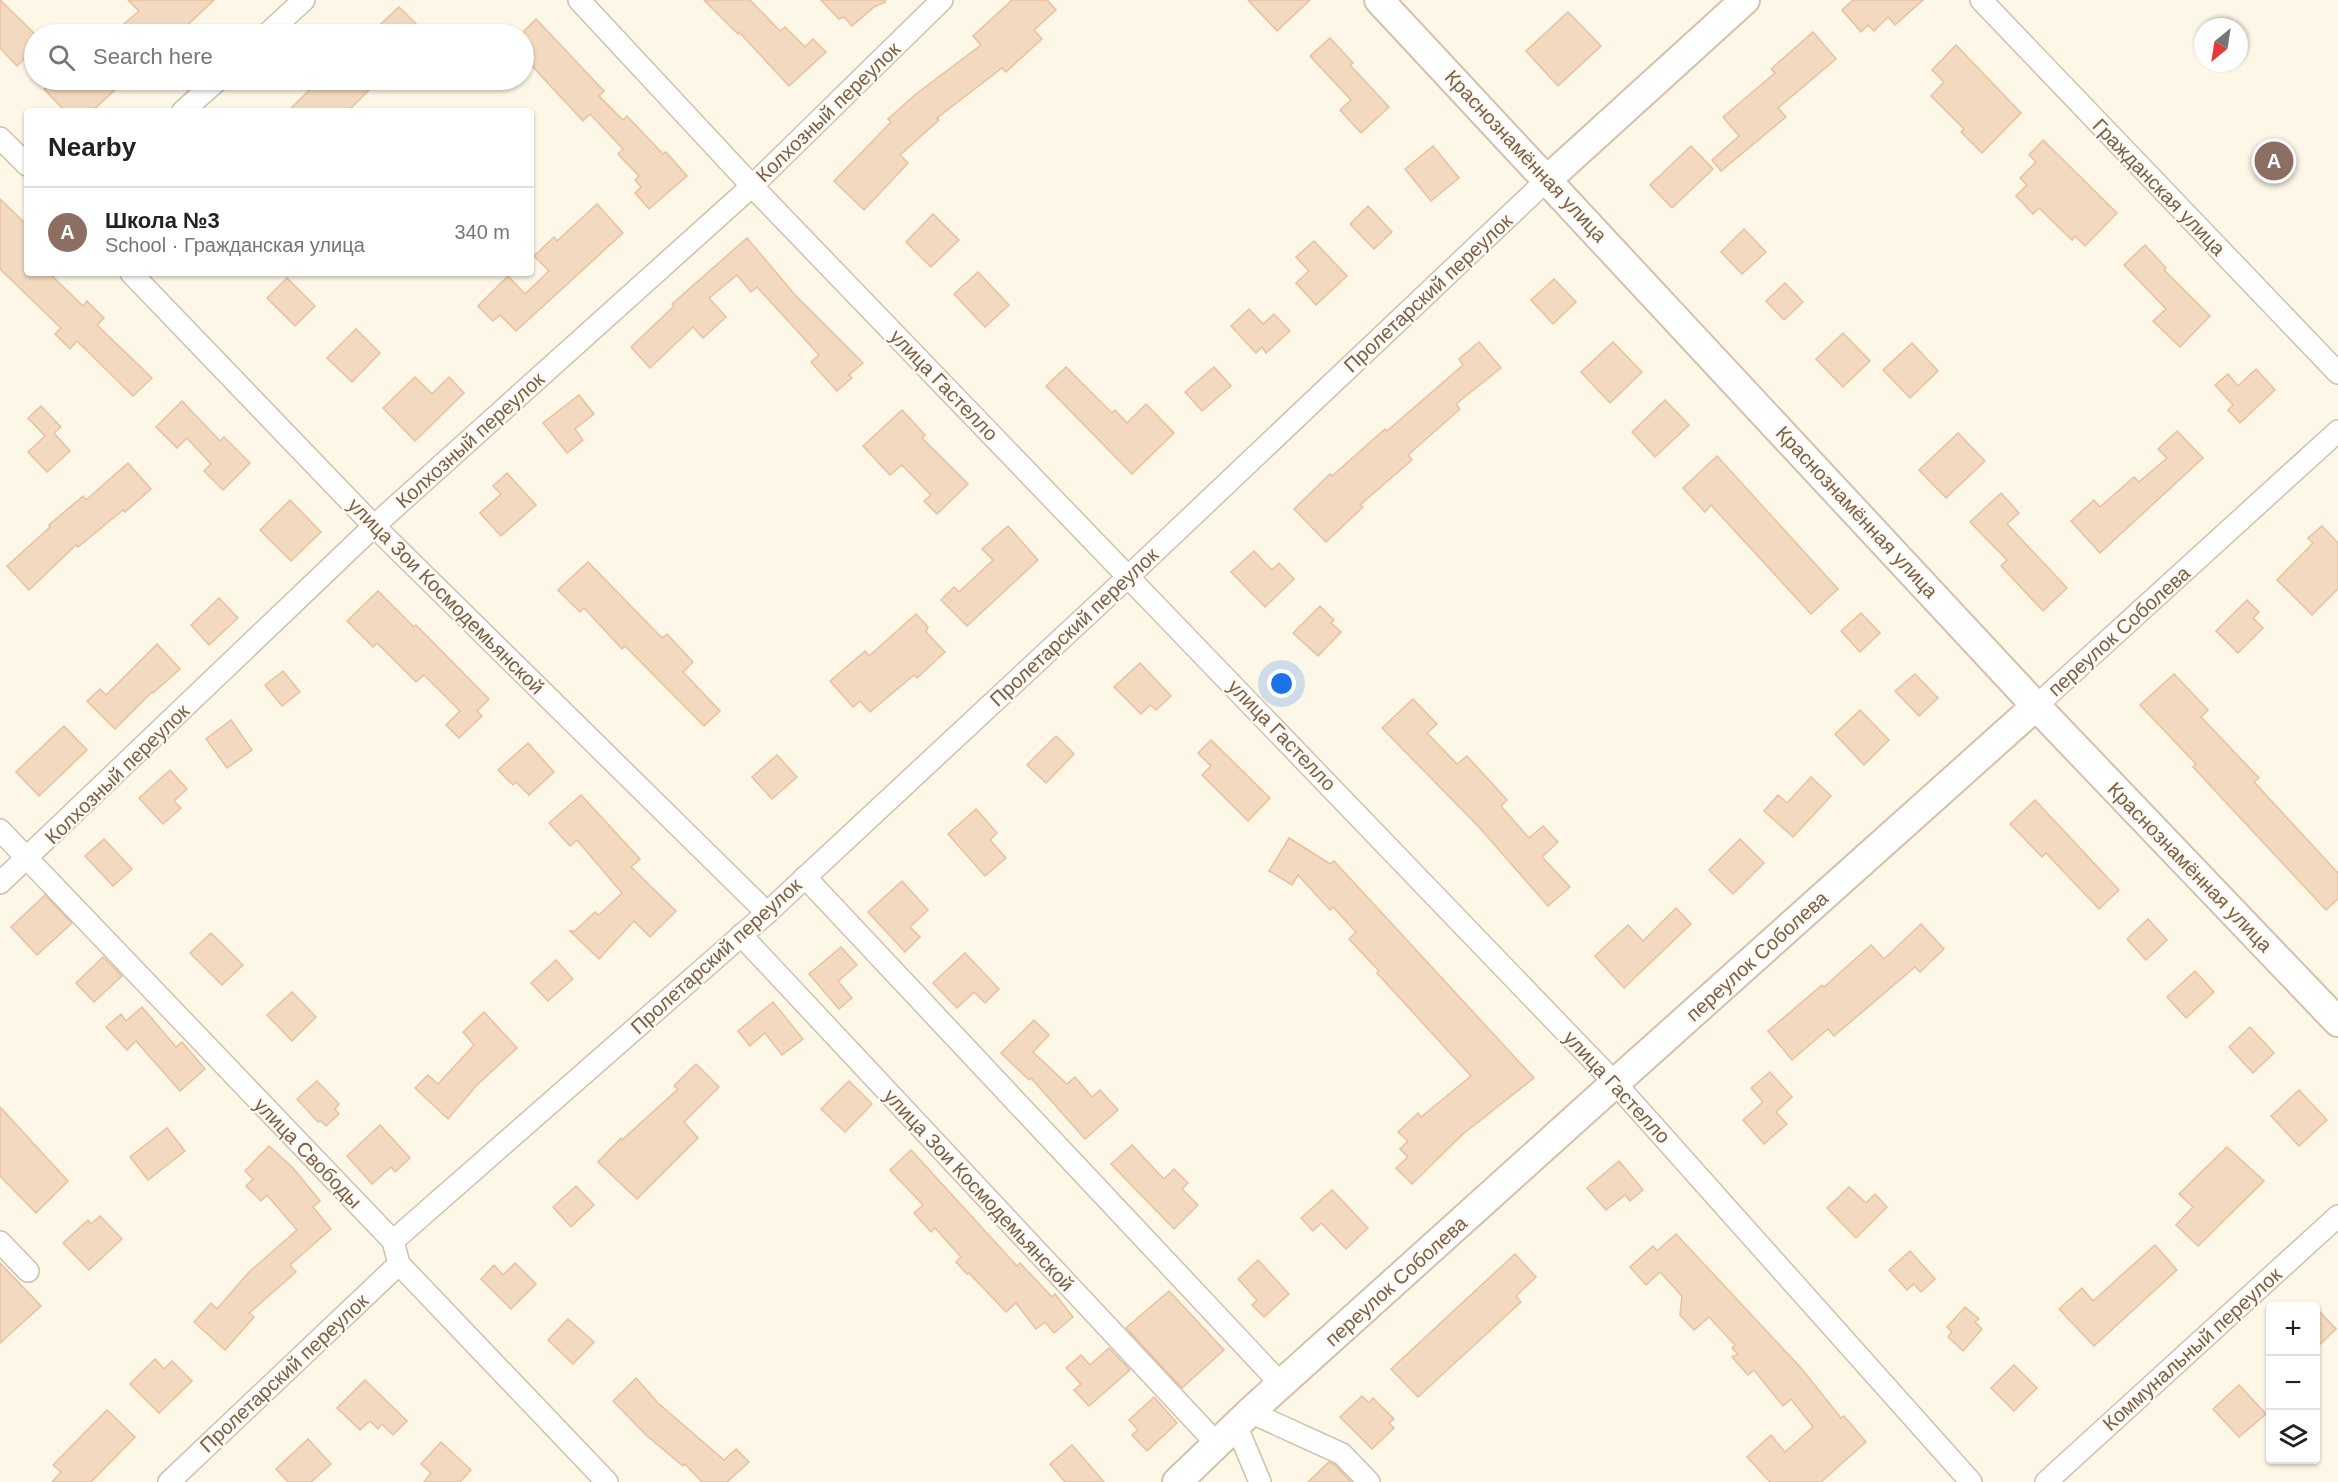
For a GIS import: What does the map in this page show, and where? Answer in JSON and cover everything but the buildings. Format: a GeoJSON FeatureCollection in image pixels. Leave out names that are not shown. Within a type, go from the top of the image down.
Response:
{"type":"FeatureCollection","features":[{"type":"Feature","properties":{"kind":"main road","name":"Краснознамённая улица"},"geometry":{"type":"LineString","coordinates":[[1379,0],[2036,706],[2338,1022]]}},
{"type":"Feature","properties":{"kind":"main road","name":"Пролетарский переулок"},"geometry":{"type":"LineString","coordinates":[[1548,179],[1744,0]]}},
{"type":"Feature","properties":{"kind":"main road","name":"переулок Соболева"},"geometry":{"type":"LineString","coordinates":[[1177,1482],[1281,1384],[2036,706]]}},
{"type":"Feature","properties":{"kind":"street"},"geometry":{"type":"LineString","coordinates":[[278,24],[304,0]]}},
{"type":"Feature","properties":{"kind":"street","name":"улица Гастелло"},"geometry":{"type":"LineString","coordinates":[[579,0],[752,186],[1615,1083],[1971,1482]]}},
{"type":"Feature","properties":{"kind":"street","name":"Колхозный переулок"},"geometry":{"type":"LineString","coordinates":[[0,883],[27,860],[374,526],[752,186],[942,0]]}},
{"type":"Feature","properties":{"kind":"street","name":"Гражданская улица"},"geometry":{"type":"LineString","coordinates":[[1981,0],[2338,373]]}},
{"type":"Feature","properties":{"kind":"street"},"geometry":{"type":"LineString","coordinates":[[186,108],[207,90]]}},
{"type":"Feature","properties":{"kind":"street"},"geometry":{"type":"LineString","coordinates":[[0,138],[24,162]]}},
{"type":"Feature","properties":{"kind":"street","name":"Пролетарский переулок"},"geometry":{"type":"LineString","coordinates":[[393,1242],[767,913],[1129,576],[1548,179]]}},
{"type":"Feature","properties":{"kind":"street","name":"улица Зои Космодемьянской"},"geometry":{"type":"LineString","coordinates":[[134,276],[374,526],[767,913]]}},
{"type":"Feature","properties":{"kind":"street","name":"переулок Соболева"},"geometry":{"type":"LineString","coordinates":[[2036,706],[2338,431]]}},
{"type":"Feature","properties":{"kind":"street","name":"улица Свободы"},"geometry":{"type":"LineString","coordinates":[[0,830],[393,1242],[399,1264],[607,1482]]}},
{"type":"Feature","properties":{"kind":"street"},"geometry":{"type":"LineString","coordinates":[[805,877],[1281,1384]]}},
{"type":"Feature","properties":{"kind":"street","name":"улица Зои Космодемьянской"},"geometry":{"type":"LineString","coordinates":[[741,935],[1235,1427],[1260,1482]]}},
{"type":"Feature","properties":{"kind":"street","name":"Коммунальный переулок"},"geometry":{"type":"LineString","coordinates":[[2046,1482],[2338,1216]]}},
{"type":"Feature","properties":{"kind":"street"},"geometry":{"type":"LineString","coordinates":[[0,1242],[28,1271]]}},
{"type":"Feature","properties":{"kind":"street","name":"Пролетарский переулок"},"geometry":{"type":"LineString","coordinates":[[169,1482],[399,1264]]}},
{"type":"Feature","properties":{"kind":"street","name":"улица Зои Космодемьянской"},"geometry":{"type":"LineString","coordinates":[[1235,1427],[1342,1454],[1369,1482]]}},
{"type":"Feature","properties":{"kind":"place","name":"Школа №3"},"geometry":{"type":"Point","coordinates":[2274,161]}}]}
